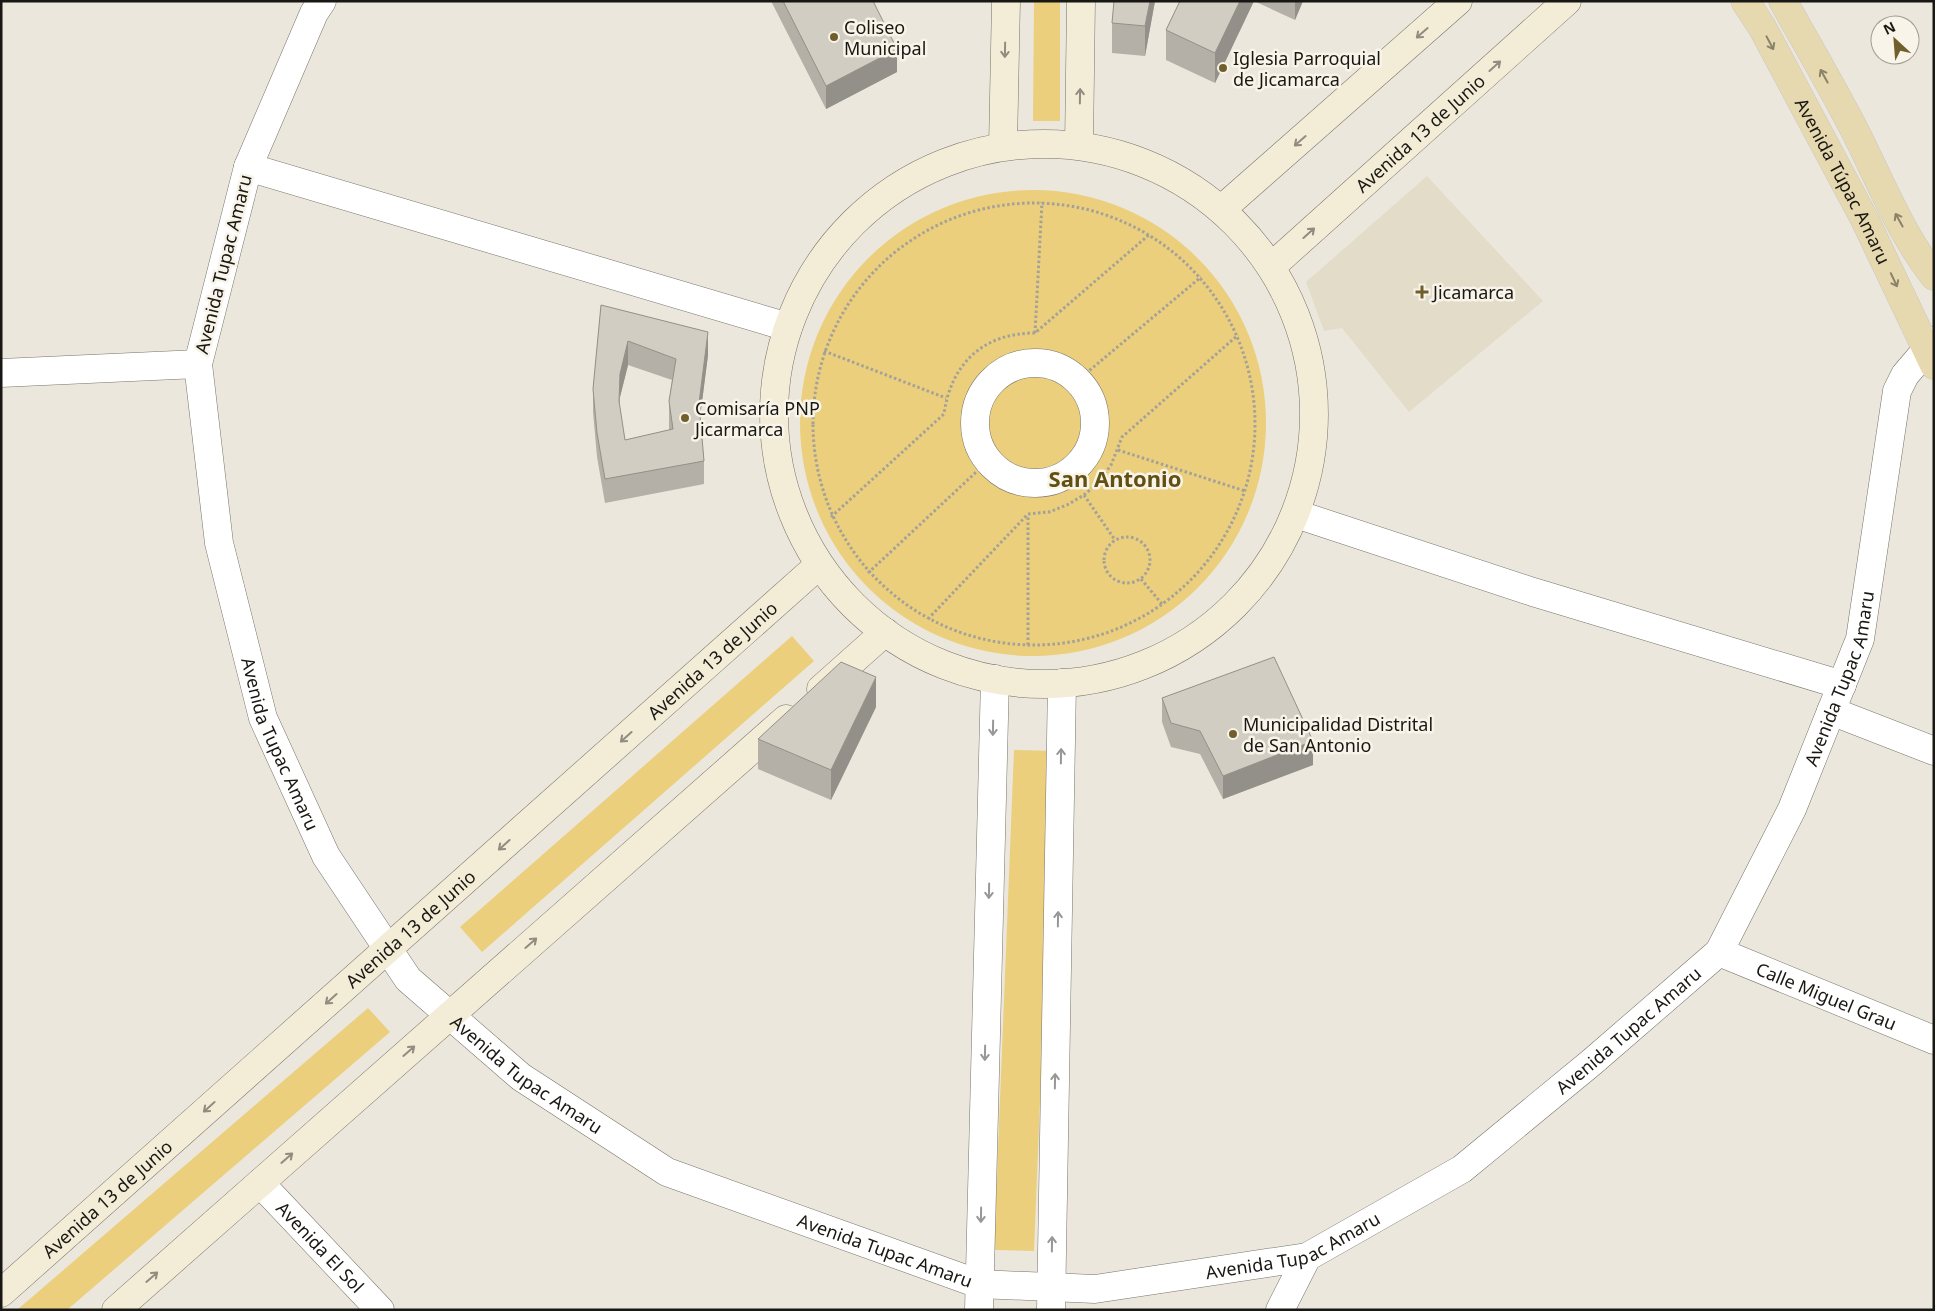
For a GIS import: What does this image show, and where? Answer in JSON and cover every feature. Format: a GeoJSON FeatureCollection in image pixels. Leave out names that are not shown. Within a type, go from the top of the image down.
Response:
{"type":"FeatureCollection","features":[{"type":"Feature","properties":{"kind":"main road","name":"Avenida Túpac Amaru"},"geometry":{"type":"LineString","coordinates":[[1745,1],[1762,27],[1865,220],[1931,352]]}},
{"type":"Feature","properties":{"kind":"main road","name":"Avenida Túpac Amaru"},"geometry":{"type":"LineString","coordinates":[[1783,1],[1856,134],[1892,207],[1921,259],[1934,276]]}},
{"type":"Feature","properties":{"kind":"street","name":"Avenida Tupac Amaru"},"geometry":{"type":"LineString","coordinates":[[322,1],[314,13],[248,166],[198,364],[218,543],[263,718],[326,856],[408,979],[521,1076],[667,1172],[979,1297],[1051,1298],[1095,1289],[1308,1257],[1462,1169],[1592,1062],[1719,952],[1792,809],[1860,639],[1897,392],[1904,375],[1931,352]]}},
{"type":"Feature","properties":{"kind":"street"},"geometry":{"type":"LineString","coordinates":[[1003,146],[1006,1]]}},
{"type":"Feature","properties":{"kind":"street"},"geometry":{"type":"LineString","coordinates":[[1079,145],[1081,1]]}},
{"type":"Feature","properties":{"kind":"street"},"geometry":{"type":"LineString","coordinates":[[1223,208],[1458,1]]}},
{"type":"Feature","properties":{"kind":"street","name":"Avenida 13 de Junio"},"geometry":{"type":"LineString","coordinates":[[1272,266],[1566,1]]}},
{"type":"Feature","properties":{"kind":"street"},"geometry":{"type":"LineString","coordinates":[[1079,145],[1156,166],[1223,208],[1272,266],[1301,324],[1314,387],[1312,452],[1296,514],[1267,567],[1226,612],[1178,648],[1122,672],[1062,683],[1028,683],[995,679],[960,671],[927,657],[885,632],[841,593],[819,565],[790,510],[775,450],[775,387],[788,326],[813,273],[849,226],[894,189],[946,162],[1003,146],[1079,145]]}},
{"type":"Feature","properties":{"kind":"street"},"geometry":{"type":"LineString","coordinates":[[248,166],[788,326]]}},
{"type":"Feature","properties":{"kind":"street"},"geometry":{"type":"LineString","coordinates":[[1028,363],[1046,363],[1064,370],[1078,380],[1089,395],[1094,411],[1096,429],[1091,446],[1082,461],[1068,473],[1053,481],[1035,483],[1018,481],[1001,474],[988,461],[979,446],[974,428],[976,410],[983,392],[994,378],[1010,368],[1028,363]]}},
{"type":"Feature","properties":{"kind":"street"},"geometry":{"type":"LineString","coordinates":[[1,373],[198,364]]}},
{"type":"Feature","properties":{"kind":"street"},"geometry":{"type":"LineString","coordinates":[[1296,514],[1533,592],[1842,685]]}},
{"type":"Feature","properties":{"kind":"street","name":"Avenida 13 de Junio"},"geometry":{"type":"LineString","coordinates":[[1,1292],[819,565]]}},
{"type":"Feature","properties":{"kind":"street"},"geometry":{"type":"LineString","coordinates":[[116,1310],[885,632]]}},
{"type":"Feature","properties":{"kind":"street"},"geometry":{"type":"LineString","coordinates":[[979,1297],[995,679]]}},
{"type":"Feature","properties":{"kind":"street"},"geometry":{"type":"LineString","coordinates":[[1051,1298],[1062,683]]}},
{"type":"Feature","properties":{"kind":"street"},"geometry":{"type":"LineString","coordinates":[[1831,711],[1934,751]]}},
{"type":"Feature","properties":{"kind":"street","name":"Calle Miguel Grau"},"geometry":{"type":"LineString","coordinates":[[1719,952],[1934,1040]]}},
{"type":"Feature","properties":{"kind":"street","name":"Avenida El Sol"},"geometry":{"type":"LineString","coordinates":[[260,1183],[380,1310]]}},
{"type":"Feature","properties":{"kind":"street"},"geometry":{"type":"LineString","coordinates":[[1280,1310],[1308,1257]]}},
{"type":"Feature","properties":{"kind":"path"},"geometry":{"type":"LineString","coordinates":[[1035,333],[1042,202]]}},
{"type":"Feature","properties":{"kind":"path"},"geometry":{"type":"LineString","coordinates":[[1042,202],[1080,206],[1116,217],[1150,234],[1177,254],[1201,276],[1222,304],[1238,335],[1251,373],[1256,412],[1255,452],[1245,491],[1226,534],[1198,572],[1162,604],[1112,630],[1075,641],[1028,645],[976,638],[928,619],[896,599],[868,573],[848,547],[831,517],[817,476],[811,434],[813,392],[824,351],[849,300],[886,258],[933,227],[977,210],[986,207],[1042,202]]}},
{"type":"Feature","properties":{"kind":"path"},"geometry":{"type":"LineString","coordinates":[[831,517],[944,414],[946,398],[951,383],[959,369],[971,355],[987,344],[1004,337],[1020,333],[1035,333],[1150,234]]}},
{"type":"Feature","properties":{"kind":"path"},"geometry":{"type":"LineString","coordinates":[[1078,380],[1201,276]]}},
{"type":"Feature","properties":{"kind":"path"},"geometry":{"type":"LineString","coordinates":[[928,619],[1028,514],[1049,512],[1067,505],[1084,495],[1098,483],[1111,465],[1122,437],[1238,335]]}},
{"type":"Feature","properties":{"kind":"path"},"geometry":{"type":"LineString","coordinates":[[824,351],[946,398]]}},
{"type":"Feature","properties":{"kind":"path"},"geometry":{"type":"LineString","coordinates":[[1118,450],[1245,491]]}},
{"type":"Feature","properties":{"kind":"path"},"geometry":{"type":"LineString","coordinates":[[868,573],[988,461]]}},
{"type":"Feature","properties":{"kind":"path"},"geometry":{"type":"LineString","coordinates":[[1084,495],[1115,540]]}},
{"type":"Feature","properties":{"kind":"path"},"geometry":{"type":"LineString","coordinates":[[1028,514],[1028,645]]}},
{"type":"Feature","properties":{"kind":"path"},"geometry":{"type":"LineString","coordinates":[[1122,537],[1138,539],[1149,550],[1150,566],[1142,578],[1134,582],[1117,582],[1105,569],[1105,553],[1115,540],[1122,537]]}},
{"type":"Feature","properties":{"kind":"path"},"geometry":{"type":"LineString","coordinates":[[1142,578],[1162,604]]}},
{"type":"Feature","properties":{"kind":"shaded area"},"geometry":{"type":"Polygon","coordinates":[[[1034,1],[1060,1],[1060,121],[1033,121],[1034,1]]]}},
{"type":"Feature","properties":{"kind":"shaded area","name":"Jicamarca"},"geometry":{"type":"Polygon","coordinates":[[[1427,176],[1543,301],[1409,412],[1342,328],[1324,331],[1306,282],[1427,176]]]}},
{"type":"Feature","properties":{"kind":"shaded area"},"geometry":{"type":"Polygon","coordinates":[[[1033,190],[1078,194],[1122,208],[1143,217],[1163,229],[1198,258],[1227,293],[1239,313],[1248,334],[1262,378],[1266,423],[1262,468],[1248,512],[1239,533],[1227,553],[1198,588],[1163,617],[1143,629],[1122,638],[1078,652],[1033,656],[988,652],[944,638],[923,629],[903,617],[868,588],[839,553],[827,533],[818,512],[804,468],[800,423],[804,378],[818,334],[827,313],[839,293],[868,258],[903,229],[923,217],[944,208],[988,194],[1033,190]]]}},
{"type":"Feature","properties":{"kind":"shaded area"},"geometry":{"type":"Polygon","coordinates":[[[792,636],[814,661],[482,952],[460,927],[792,636]]]}},
{"type":"Feature","properties":{"kind":"shaded area"},"geometry":{"type":"Polygon","coordinates":[[[1014,750],[1054,751],[1034,1251],[994,1250],[1014,750]]]}},
{"type":"Feature","properties":{"kind":"shaded area"},"geometry":{"type":"Polygon","coordinates":[[[368,1008],[390,1032],[67,1310],[17,1310],[368,1008]]]}},
{"type":"Feature","properties":{"kind":"building","name":"Coliseo Municipal"},"geometry":{"type":"Polygon","coordinates":[[[783,1],[873,1],[897,49],[826,86],[783,1]]]}},
{"type":"Feature","properties":{"kind":"building"},"geometry":{"type":"Polygon","coordinates":[[[1114,1],[1150,1],[1145,26],[1112,23],[1114,1]]]}},
{"type":"Feature","properties":{"kind":"building"},"geometry":{"type":"Polygon","coordinates":[[[1180,1],[1240,1],[1215,53],[1166,30],[1180,1]]]}},
{"type":"Feature","properties":{"kind":"building","name":"Comisaría PNP Jicarmarca"},"geometry":{"type":"Polygon","coordinates":[[[601,305],[708,332],[699,403],[704,461],[605,479],[597,433],[593,389],[601,305]],[[628,341],[620,374],[619,401],[625,440],[673,429],[669,401],[676,359],[628,341]]]}},
{"type":"Feature","properties":{"kind":"building","name":"Municipalidad Distrital de San Antonio"},"geometry":{"type":"Polygon","coordinates":[[[1274,657],[1313,741],[1223,776],[1200,731],[1171,723],[1162,698],[1274,657]]]}},
{"type":"Feature","properties":{"kind":"building"},"geometry":{"type":"Polygon","coordinates":[[[841,662],[876,677],[831,770],[758,739],[841,662]]]}},
{"type":"Feature","properties":{"kind":"place","name":"Coliseo Municipal"},"geometry":{"type":"Point","coordinates":[834,37]}},
{"type":"Feature","properties":{"kind":"place","name":"Iglesia Parroquial de Jicamarca"},"geometry":{"type":"Point","coordinates":[1223,68]}},
{"type":"Feature","properties":{"kind":"place","name":"Jicamarca"},"geometry":{"type":"Point","coordinates":[1422,292]}},
{"type":"Feature","properties":{"kind":"place","name":"Comisaría PNP Jicarmarca"},"geometry":{"type":"Point","coordinates":[685,418]}},
{"type":"Feature","properties":{"kind":"place","name":"Municipalidad Distrital de San Antonio"},"geometry":{"type":"Point","coordinates":[1233,734]}},
{"type":"Feature","properties":{"kind":"district","name":"San Antonio"},"geometry":{"type":"Point","coordinates":[1115,478]}}]}
